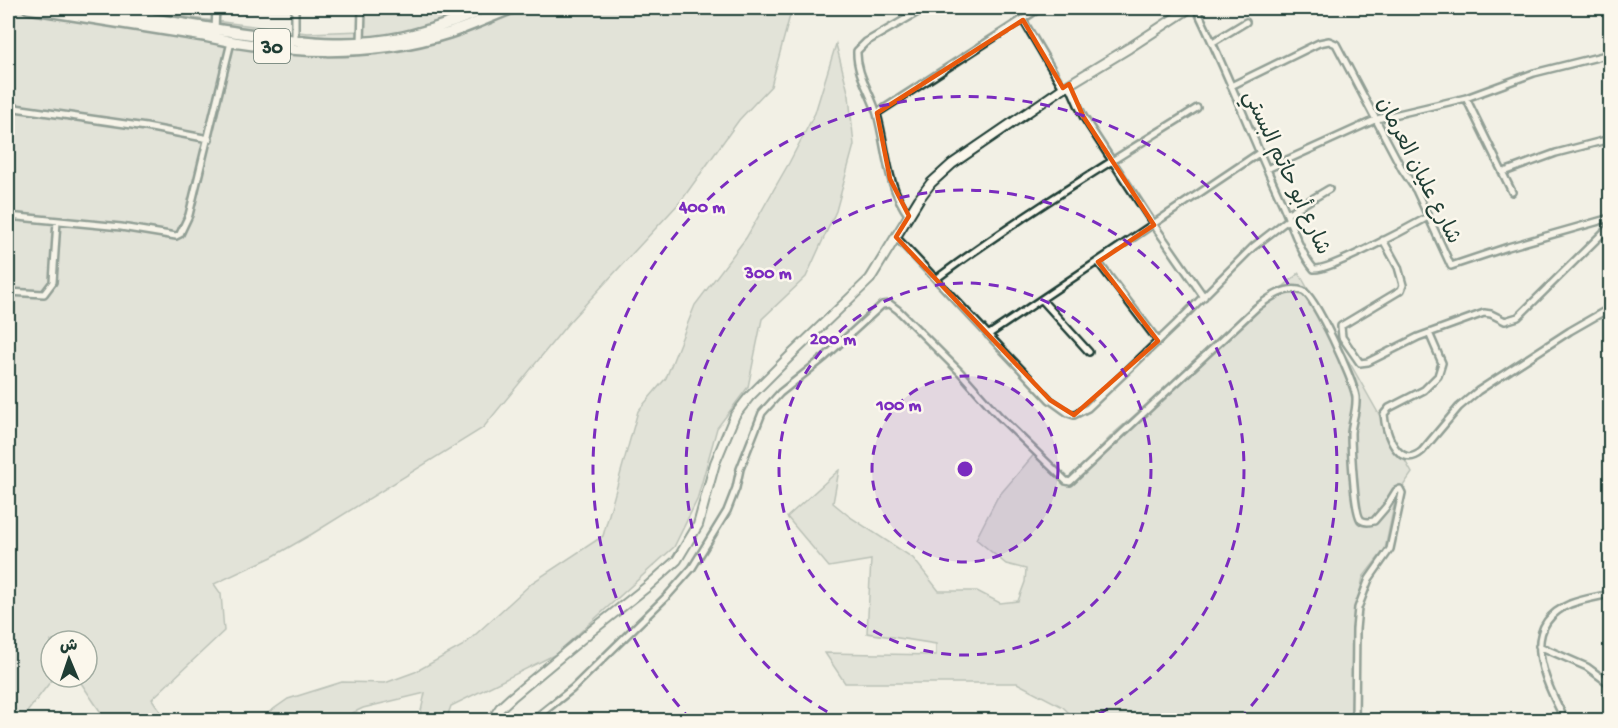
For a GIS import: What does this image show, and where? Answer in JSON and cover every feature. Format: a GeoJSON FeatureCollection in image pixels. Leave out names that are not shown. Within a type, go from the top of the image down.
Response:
{"type":"FeatureCollection","features":[{"type":"Feature","properties":{"kind":"main road","name":"30"},"geometry":{"type":"LineString","coordinates":[[28,8],[231,42],[316,50],[384,47],[448,33],[513,8]]}},
{"type":"Feature","properties":{"kind":"main road","name":"30"},"geometry":{"type":"LineString","coordinates":[[85,8],[150,13],[215,30],[324,43],[361,42],[402,37],[455,22],[489,8]]}},
{"type":"Feature","properties":{"kind":"main road"},"geometry":{"type":"LineString","coordinates":[[492,720],[500,708],[512,697],[677,560],[698,525],[716,463],[735,415],[749,397],[792,354],[862,288],[879,266],[931,183],[952,164],[1066,86],[1130,48],[1190,8]]}},
{"type":"Feature","properties":{"kind":"street"},"geometry":{"type":"LineString","coordinates":[[215,30],[216,8]]}},
{"type":"Feature","properties":{"kind":"street"},"geometry":{"type":"LineString","coordinates":[[295,8],[295,41]]}},
{"type":"Feature","properties":{"kind":"street"},"geometry":{"type":"LineString","coordinates":[[361,42],[362,8]]}},
{"type":"Feature","properties":{"kind":"street"},"geometry":{"type":"LineString","coordinates":[[909,216],[900,204],[890,179],[877,113],[857,63],[857,51],[866,42],[925,8]]}},
{"type":"Feature","properties":{"kind":"street"},"geometry":{"type":"LineString","coordinates":[[877,113],[1040,8]]}},
{"type":"Feature","properties":{"kind":"street","name":"شارع أبو حاتم البستي"},"geometry":{"type":"LineString","coordinates":[[1196,8],[1312,267],[1317,270],[1428,217]]}},
{"type":"Feature","properties":{"kind":"street"},"geometry":{"type":"LineString","coordinates":[[1023,20],[1112,161],[1204,297]]}},
{"type":"Feature","properties":{"kind":"street"},"geometry":{"type":"LineString","coordinates":[[1213,42],[1246,22]]}},
{"type":"Feature","properties":{"kind":"street"},"geometry":{"type":"LineString","coordinates":[[8,216],[121,227],[176,236],[180,234],[189,215],[231,42]]}},
{"type":"Feature","properties":{"kind":"street","name":"شارع عليان العرمان"},"geometry":{"type":"LineString","coordinates":[[1231,86],[1319,43],[1333,42],[1341,51],[1402,169],[1416,190],[1451,266],[1508,247],[1611,219]]}},
{"type":"Feature","properties":{"kind":"street"},"geometry":{"type":"LineString","coordinates":[[1267,169],[1377,119],[1466,98],[1533,73],[1611,54]]}},
{"type":"Feature","properties":{"kind":"street"},"geometry":{"type":"LineString","coordinates":[[1466,98],[1512,192]]}},
{"type":"Feature","properties":{"kind":"street"},"geometry":{"type":"LineString","coordinates":[[8,107],[146,127],[209,139]]}},
{"type":"Feature","properties":{"kind":"street"},"geometry":{"type":"LineString","coordinates":[[936,279],[961,260],[1112,161],[1197,108]]}},
{"type":"Feature","properties":{"kind":"street"},"geometry":{"type":"LineString","coordinates":[[1504,172],[1565,151],[1611,139]]}},
{"type":"Feature","properties":{"kind":"street"},"geometry":{"type":"LineString","coordinates":[[988,335],[1259,153]]}},
{"type":"Feature","properties":{"kind":"street"},"geometry":{"type":"LineString","coordinates":[[896,237],[1050,400],[1074,416],[1088,408],[1254,247],[1288,217],[1329,189]]}},
{"type":"Feature","properties":{"kind":"street"},"geometry":{"type":"LineString","coordinates":[[8,292],[44,294],[50,289],[53,282],[57,221]]}},
{"type":"Feature","properties":{"kind":"street"},"geometry":{"type":"LineString","coordinates":[[1383,240],[1398,267],[1403,285],[1401,290],[1343,323],[1340,330],[1356,360],[1364,363],[1429,333],[1484,313],[1506,321],[1518,317],[1611,226]]}},
{"type":"Feature","properties":{"kind":"street"},"geometry":{"type":"LineString","coordinates":[[1098,262],[1158,341]]}},
{"type":"Feature","properties":{"kind":"street"},"geometry":{"type":"LineString","coordinates":[[532,720],[572,689],[668,595],[692,568],[727,511],[740,469],[762,413],[780,393],[825,357],[882,305],[892,304],[960,372],[999,416],[1066,481],[1070,482],[1257,308],[1282,292],[1298,290],[1307,293],[1312,300],[1329,332],[1355,392],[1356,409],[1351,451],[1356,509],[1359,517],[1365,521],[1374,521],[1396,491],[1400,489],[1402,493],[1390,549],[1369,579],[1358,608],[1355,720]]}},
{"type":"Feature","properties":{"kind":"street"},"geometry":{"type":"LineString","coordinates":[[1042,300],[1089,352]]}},
{"type":"Feature","properties":{"kind":"street"},"geometry":{"type":"LineString","coordinates":[[1429,333],[1442,363],[1438,376],[1425,390],[1389,408],[1384,414],[1390,436],[1399,454],[1408,458],[1416,456],[1459,407],[1478,391],[1570,331],[1611,309]]}},
{"type":"Feature","properties":{"kind":"street"},"geometry":{"type":"LineString","coordinates":[[1565,720],[1542,669],[1539,646],[1546,625],[1550,618],[1560,610],[1578,601],[1611,594]]}},
{"type":"Feature","properties":{"kind":"street"},"geometry":{"type":"LineString","coordinates":[[1539,646],[1587,667],[1611,684]]}},
{"type":"Feature","properties":{"kind":"highlighted area"},"geometry":{"type":"Polygon","coordinates":[[[1023,20],[1063,88],[1069,84],[1083,116],[1154,225],[1098,262],[1158,341],[1074,415],[1050,400],[896,237],[909,216],[890,179],[877,113],[1023,20]]]}},
{"type":"Feature","properties":{"kind":"shaded area"},"geometry":{"type":"Polygon","coordinates":[[[8,8],[115,8],[307,33],[362,31],[364,8],[792,8],[771,86],[739,120],[681,201],[570,321],[483,428],[312,534],[272,557],[214,584],[221,594],[224,631],[152,699],[166,720],[106,720],[85,689],[99,689],[99,629],[39,629],[39,689],[45,689],[21,720],[8,720],[8,8]]]}},
{"type":"Feature","properties":{"kind":"shaded area"},"geometry":{"type":"Polygon","coordinates":[[[836,44],[849,96],[854,145],[836,211],[806,277],[762,319],[748,387],[717,428],[697,500],[674,547],[556,654],[451,706],[446,720],[419,720],[425,693],[363,708],[338,720],[258,720],[288,699],[342,682],[385,683],[415,672],[464,645],[533,582],[603,536],[638,411],[666,378],[695,305],[746,238],[789,163],[815,113],[836,44]]]}},
{"type":"Feature","properties":{"kind":"shaded area"},"geometry":{"type":"Polygon","coordinates":[[[1299,273],[1412,473],[1396,496],[1385,549],[1363,577],[1356,610],[1353,720],[1076,720],[1063,707],[1017,683],[845,683],[825,653],[936,655],[936,644],[867,633],[871,560],[829,567],[787,517],[839,470],[833,503],[850,517],[913,558],[939,591],[977,591],[1000,603],[1018,601],[1025,582],[1026,569],[1006,564],[976,539],[997,498],[1037,451],[1064,485],[1113,434],[1299,273]]]}}]}
